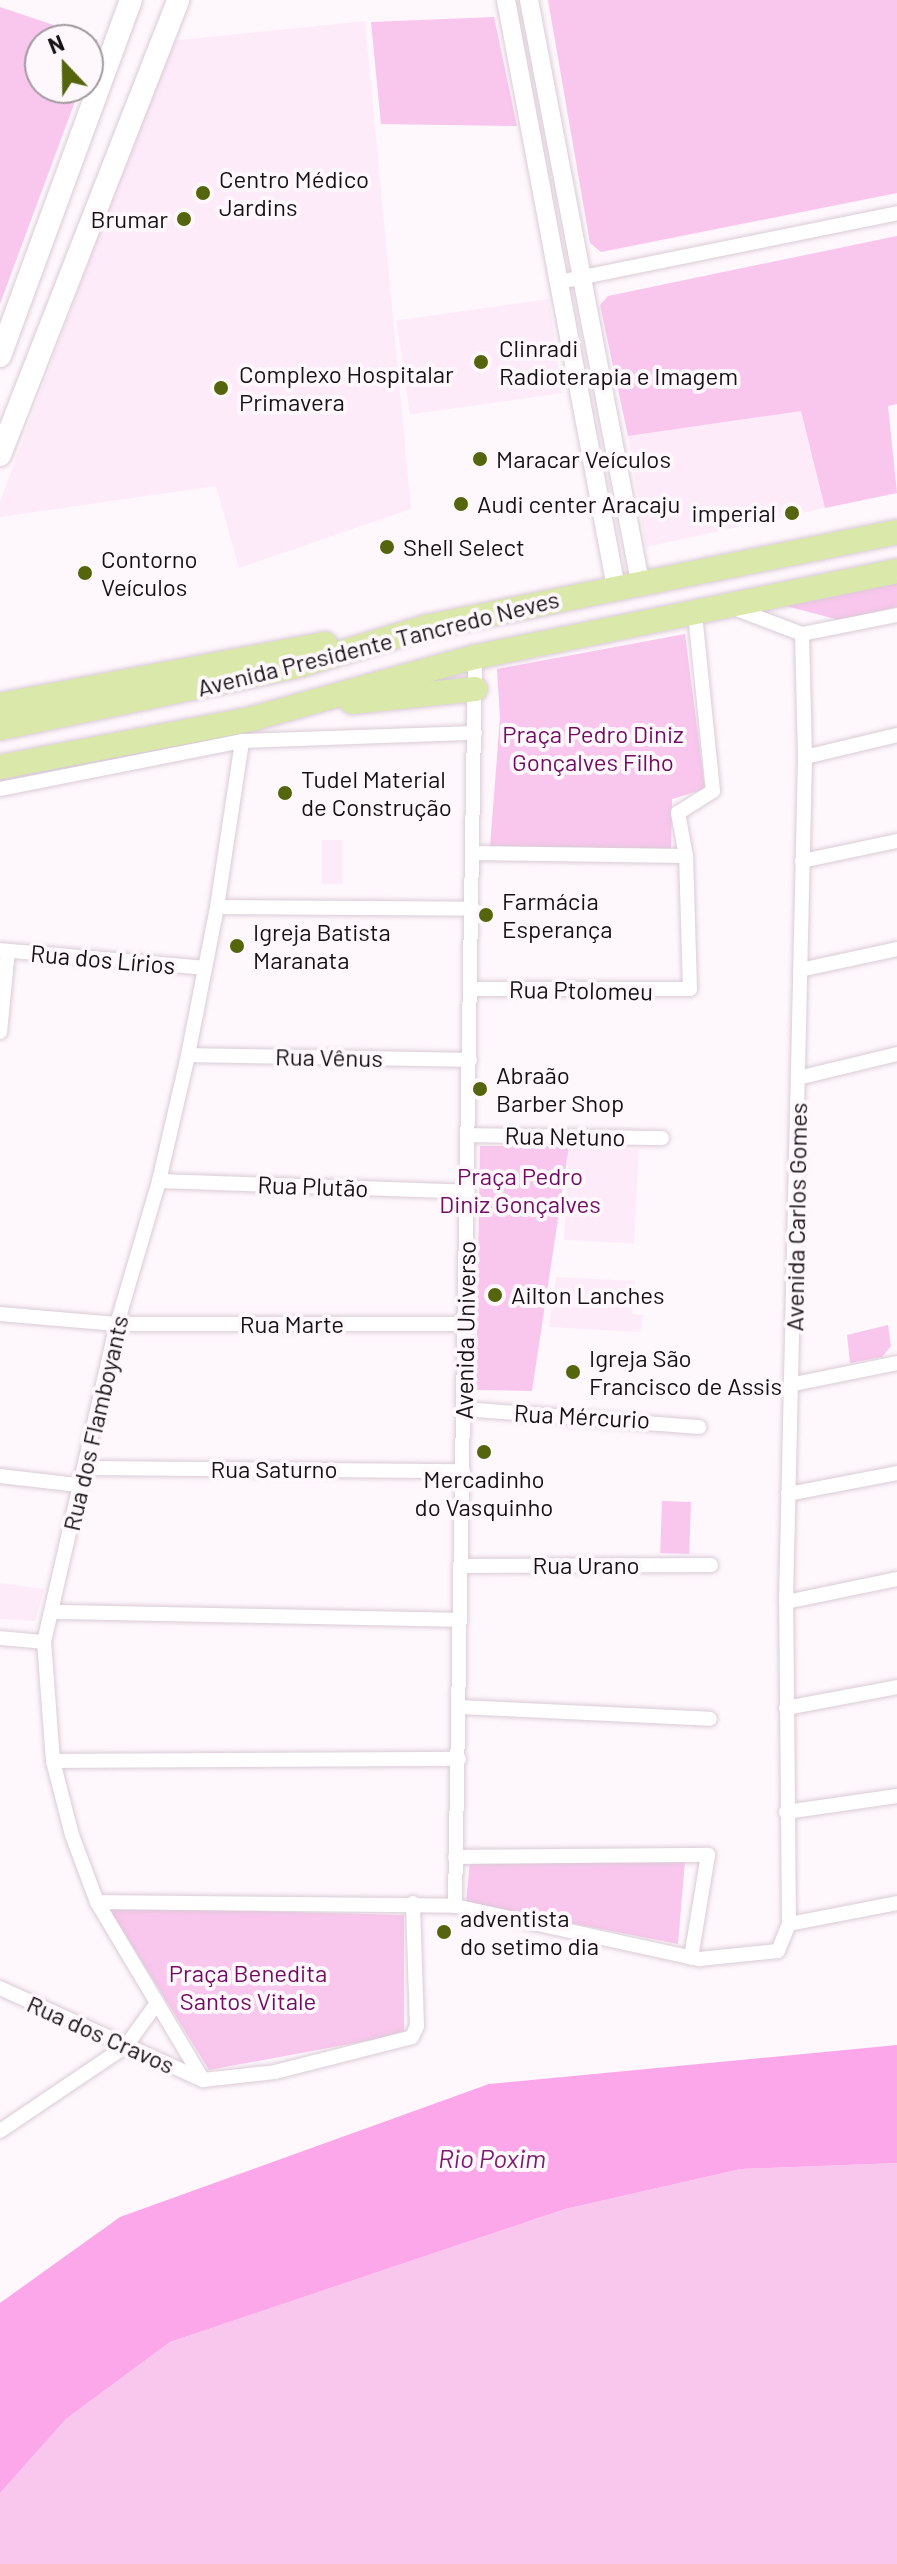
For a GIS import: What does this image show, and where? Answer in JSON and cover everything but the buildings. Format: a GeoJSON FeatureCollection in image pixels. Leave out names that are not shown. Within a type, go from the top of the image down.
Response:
{"type":"FeatureCollection","features":[{"type":"Feature","properties":{"kind":"main road"},"geometry":{"type":"LineString","coordinates":[[0,356],[131,0]]}},
{"type":"Feature","properties":{"kind":"main road"},"geometry":{"type":"LineString","coordinates":[[0,455],[178,0]]}},
{"type":"Feature","properties":{"kind":"main road"},"geometry":{"type":"LineString","coordinates":[[30,277],[42,291],[65,293]]}},
{"type":"Feature","properties":{"kind":"main road","name":"Avenida Presidente Tancredo Neves"},"geometry":{"type":"LineString","coordinates":[[0,728],[297,666],[426,627],[897,532]]}},
{"type":"Feature","properties":{"kind":"main road","name":"Avenida Presidente Tancredo Neves"},"geometry":{"type":"LineString","coordinates":[[4,766],[294,709],[475,657],[897,571]]}},
{"type":"Feature","properties":{"kind":"main road"},"geometry":{"type":"LineString","coordinates":[[0,705],[426,627]]}},
{"type":"Feature","properties":{"kind":"main road"},"geometry":{"type":"LineString","coordinates":[[294,709],[475,689]]}},
{"type":"Feature","properties":{"kind":"street"},"geometry":{"type":"LineString","coordinates":[[506,0],[559,282],[628,585]]}},
{"type":"Feature","properties":{"kind":"street"},"geometry":{"type":"LineString","coordinates":[[529,0],[581,277],[628,585]]}},
{"type":"Feature","properties":{"kind":"street"},"geometry":{"type":"LineString","coordinates":[[559,282],[897,213]]}},
{"type":"Feature","properties":{"kind":"street"},"geometry":{"type":"LineString","coordinates":[[730,607],[802,634],[897,615]]}},
{"type":"Feature","properties":{"kind":"street"},"geometry":{"type":"LineString","coordinates":[[473,853],[686,856],[678,813],[713,791],[695,613]]}},
{"type":"Feature","properties":{"kind":"street","name":"Avenida Carlos Gomes"},"geometry":{"type":"LineString","coordinates":[[789,1924],[786,1602],[794,1384],[805,757],[802,634]]}},
{"type":"Feature","properties":{"kind":"street","name":"Avenida Universo"},"geometry":{"type":"LineString","coordinates":[[455,1906],[467,1324],[475,657]]}},
{"type":"Feature","properties":{"kind":"street"},"geometry":{"type":"LineString","coordinates":[[0,789],[242,741],[475,733]]}},
{"type":"Feature","properties":{"kind":"street"},"geometry":{"type":"LineString","coordinates":[[805,757],[897,735]]}},
{"type":"Feature","properties":{"kind":"street","name":"Rua dos Flamboyants"},"geometry":{"type":"LineString","coordinates":[[203,2080],[97,1902],[72,1835],[53,1761],[44,1642],[55,1612],[78,1485],[86,1468],[117,1324],[159,1181],[188,1055],[217,907],[242,741]]}},
{"type":"Feature","properties":{"kind":"street"},"geometry":{"type":"LineString","coordinates":[[802,861],[897,841]]}},
{"type":"Feature","properties":{"kind":"street","name":"Rua Ptolomeu"},"geometry":{"type":"LineString","coordinates":[[472,989],[690,989],[686,856]]}},
{"type":"Feature","properties":{"kind":"street"},"geometry":{"type":"LineString","coordinates":[[217,907],[473,909]]}},
{"type":"Feature","properties":{"kind":"street"},"geometry":{"type":"LineString","coordinates":[[800,970],[897,949]]}},
{"type":"Feature","properties":{"kind":"street"},"geometry":{"type":"LineString","coordinates":[[0,1032],[4,951]]}},
{"type":"Feature","properties":{"kind":"street","name":"Rua dos Lírios"},"geometry":{"type":"LineString","coordinates":[[4,951],[205,968]]}},
{"type":"Feature","properties":{"kind":"street"},"geometry":{"type":"LineString","coordinates":[[798,1078],[897,1054]]}},
{"type":"Feature","properties":{"kind":"street","name":"Rua Vênus"},"geometry":{"type":"LineString","coordinates":[[188,1055],[470,1060]]}},
{"type":"Feature","properties":{"kind":"street","name":"Rua Netuno"},"geometry":{"type":"LineString","coordinates":[[468,1135],[662,1138]]}},
{"type":"Feature","properties":{"kind":"street","name":"Rua Plutão"},"geometry":{"type":"LineString","coordinates":[[159,1181],[468,1192]]}},
{"type":"Feature","properties":{"kind":"street","name":"Rua Marte"},"geometry":{"type":"LineString","coordinates":[[0,1314],[117,1324],[467,1324]]}},
{"type":"Feature","properties":{"kind":"street"},"geometry":{"type":"LineString","coordinates":[[794,1384],[897,1363],[897,1356]]}},
{"type":"Feature","properties":{"kind":"street","name":"Rua Mércurio"},"geometry":{"type":"LineString","coordinates":[[464,1409],[699,1427]]}},
{"type":"Feature","properties":{"kind":"street","name":"Rua Saturno"},"geometry":{"type":"LineString","coordinates":[[86,1468],[463,1471]]}},
{"type":"Feature","properties":{"kind":"street"},"geometry":{"type":"LineString","coordinates":[[788,1494],[897,1473]]}},
{"type":"Feature","properties":{"kind":"street"},"geometry":{"type":"LineString","coordinates":[[0,1476],[78,1485]]}},
{"type":"Feature","properties":{"kind":"street","name":"Rua Urano"},"geometry":{"type":"LineString","coordinates":[[461,1566],[711,1565]]}},
{"type":"Feature","properties":{"kind":"street"},"geometry":{"type":"LineString","coordinates":[[786,1602],[897,1579]]}},
{"type":"Feature","properties":{"kind":"street"},"geometry":{"type":"LineString","coordinates":[[55,1612],[459,1620]]}},
{"type":"Feature","properties":{"kind":"street"},"geometry":{"type":"LineString","coordinates":[[0,1638],[44,1642]]}},
{"type":"Feature","properties":{"kind":"street"},"geometry":{"type":"LineString","coordinates":[[786,1708],[897,1687]]}},
{"type":"Feature","properties":{"kind":"street"},"geometry":{"type":"LineString","coordinates":[[460,1707],[710,1719]]}},
{"type":"Feature","properties":{"kind":"street"},"geometry":{"type":"LineString","coordinates":[[53,1761],[459,1759]]}},
{"type":"Feature","properties":{"kind":"street"},"geometry":{"type":"LineString","coordinates":[[786,1812],[897,1796]]}},
{"type":"Feature","properties":{"kind":"street"},"geometry":{"type":"LineString","coordinates":[[455,1857],[708,1855],[691,1958]]}},
{"type":"Feature","properties":{"kind":"street"},"geometry":{"type":"LineString","coordinates":[[97,1902],[413,1903],[455,1906],[691,1958],[778,1951],[789,1924],[897,1903]]}},
{"type":"Feature","properties":{"kind":"street"},"geometry":{"type":"LineString","coordinates":[[203,2080],[275,2072],[412,2037],[417,2026],[413,1903]]}},
{"type":"Feature","properties":{"kind":"street","name":"Rua dos Cravos"},"geometry":{"type":"LineString","coordinates":[[0,1988],[203,2080]]}},
{"type":"Feature","properties":{"kind":"street"},"geometry":{"type":"LineString","coordinates":[[0,2131],[126,2046],[157,2003]]}},
{"type":"Feature","properties":{"kind":"shaded area","name":"Complexo Hospitalar Primavera"},"geometry":{"type":"Polygon","coordinates":[[[365,21],[411,509],[239,568],[216,486],[0,517],[0,502],[170,41],[365,21]]]}},
{"type":"Feature","properties":{"kind":"shaded area","name":"Clinradi Radioterapia e Imagem"},"geometry":{"type":"Polygon","coordinates":[[[549,299],[562,393],[410,415],[396,320],[549,299]]]}},
{"type":"Feature","properties":{"kind":"shaded area"},"geometry":{"type":"Polygon","coordinates":[[[801,410],[825,508],[646,547],[628,436],[801,410]]]}},
{"type":"Feature","properties":{"kind":"shaded area"},"geometry":{"type":"Polygon","coordinates":[[[322,840],[342,840],[342,884],[322,884],[322,840]]]}},
{"type":"Feature","properties":{"kind":"shaded area"},"geometry":{"type":"Polygon","coordinates":[[[569,1146],[639,1150],[634,1244],[564,1240],[569,1146]]]}},
{"type":"Feature","properties":{"kind":"shaded area"},"geometry":{"type":"Polygon","coordinates":[[[556,1277],[635,1281],[632,1314],[643,1315],[641,1332],[549,1327],[556,1277]]]}},
{"type":"Feature","properties":{"kind":"shaded area"},"geometry":{"type":"Polygon","coordinates":[[[0,1583],[44,1589],[35,1621],[0,1619],[0,1583]]]}},
{"type":"Feature","properties":{"kind":"green space"},"geometry":{"type":"Polygon","coordinates":[[[548,0],[897,0],[897,193],[601,252],[590,243],[548,0]]]}},
{"type":"Feature","properties":{"kind":"green space"},"geometry":{"type":"Polygon","coordinates":[[[0,7],[50,24],[24,24],[24,104],[74,104],[0,304],[0,7]]]}},
{"type":"Feature","properties":{"kind":"green space"},"geometry":{"type":"Polygon","coordinates":[[[494,17],[517,126],[381,124],[371,22],[494,17]]]}},
{"type":"Feature","properties":{"kind":"green space"},"geometry":{"type":"Polygon","coordinates":[[[897,236],[897,404],[888,406],[897,493],[825,508],[801,411],[628,436],[600,305],[608,296],[897,236]]]}},
{"type":"Feature","properties":{"kind":"green space"},"geometry":{"type":"Polygon","coordinates":[[[897,583],[897,607],[839,620],[786,606],[897,583]]]}},
{"type":"Feature","properties":{"kind":"green space","name":"Praça Pedro Diniz Gonçalves Filho"},"geometry":{"type":"Polygon","coordinates":[[[685,634],[705,789],[672,799],[671,849],[490,847],[500,718],[497,669],[685,634]]]}},
{"type":"Feature","properties":{"kind":"green space","name":"Praça Pedro Diniz Gonçalves"},"geometry":{"type":"Polygon","coordinates":[[[480,1146],[569,1146],[532,1391],[476,1390],[480,1146]]]}},
{"type":"Feature","properties":{"kind":"green space"},"geometry":{"type":"Polygon","coordinates":[[[888,1325],[891,1346],[882,1357],[850,1363],[847,1335],[888,1325]]]}},
{"type":"Feature","properties":{"kind":"green space"},"geometry":{"type":"Polygon","coordinates":[[[662,1501],[691,1502],[689,1554],[660,1553],[662,1501]]]}},
{"type":"Feature","properties":{"kind":"green space"},"geometry":{"type":"Polygon","coordinates":[[[470,1861],[685,1861],[678,1944],[466,1903],[470,1861]]]}},
{"type":"Feature","properties":{"kind":"green space","name":"Praça Benedita Santos Vitale"},"geometry":{"type":"Polygon","coordinates":[[[108,1907],[404,1915],[404,2034],[209,2070],[108,1907]]]}},
{"type":"Feature","properties":{"kind":"green space"},"geometry":{"type":"Polygon","coordinates":[[[897,2163],[897,2564],[0,2564],[0,2493],[66,2419],[170,2342],[565,2209],[741,2169],[897,2163]]]}},
{"type":"Feature","properties":{"kind":"water","name":"Rio Poxim"},"geometry":{"type":"Polygon","coordinates":[[[897,2045],[897,2163],[741,2169],[565,2209],[170,2342],[66,2419],[0,2493],[0,2303],[120,2217],[489,2084],[897,2045]]]}},
{"type":"Feature","properties":{"kind":"place","name":"Centro Médico Jardins"},"geometry":{"type":"Point","coordinates":[203,193]}},
{"type":"Feature","properties":{"kind":"place","name":"Brumar"},"geometry":{"type":"Point","coordinates":[184,219]}},
{"type":"Feature","properties":{"kind":"place","name":"Clinradi Radioterapia e Imagem"},"geometry":{"type":"Point","coordinates":[481,362]}},
{"type":"Feature","properties":{"kind":"place","name":"Complexo Hospitalar Primavera"},"geometry":{"type":"Point","coordinates":[221,388]}},
{"type":"Feature","properties":{"kind":"place","name":"Maracar Veículos"},"geometry":{"type":"Point","coordinates":[480,459]}},
{"type":"Feature","properties":{"kind":"place","name":"Audi center Aracaju"},"geometry":{"type":"Point","coordinates":[461,504]}},
{"type":"Feature","properties":{"kind":"place","name":"imperial"},"geometry":{"type":"Point","coordinates":[792,513]}},
{"type":"Feature","properties":{"kind":"place","name":"Shell Select"},"geometry":{"type":"Point","coordinates":[387,547]}},
{"type":"Feature","properties":{"kind":"place","name":"Contorno Veículos"},"geometry":{"type":"Point","coordinates":[85,573]}},
{"type":"Feature","properties":{"kind":"place","name":"Tudel Material de Construção"},"geometry":{"type":"Point","coordinates":[285,793]}},
{"type":"Feature","properties":{"kind":"place","name":"Farmácia Esperança"},"geometry":{"type":"Point","coordinates":[486,915]}},
{"type":"Feature","properties":{"kind":"place","name":"Igreja Batista Maranata"},"geometry":{"type":"Point","coordinates":[237,946]}},
{"type":"Feature","properties":{"kind":"place","name":"Abraão Barber Shop"},"geometry":{"type":"Point","coordinates":[480,1089]}},
{"type":"Feature","properties":{"kind":"place","name":"Ailton Lanches"},"geometry":{"type":"Point","coordinates":[495,1295]}},
{"type":"Feature","properties":{"kind":"place","name":"Igreja São Francisco de Assis"},"geometry":{"type":"Point","coordinates":[573,1372]}},
{"type":"Feature","properties":{"kind":"place","name":"Mercadinho do Vasquinho"},"geometry":{"type":"Point","coordinates":[484,1452]}},
{"type":"Feature","properties":{"kind":"place","name":"adventista do setimo dia"},"geometry":{"type":"Point","coordinates":[444,1932]}}]}
